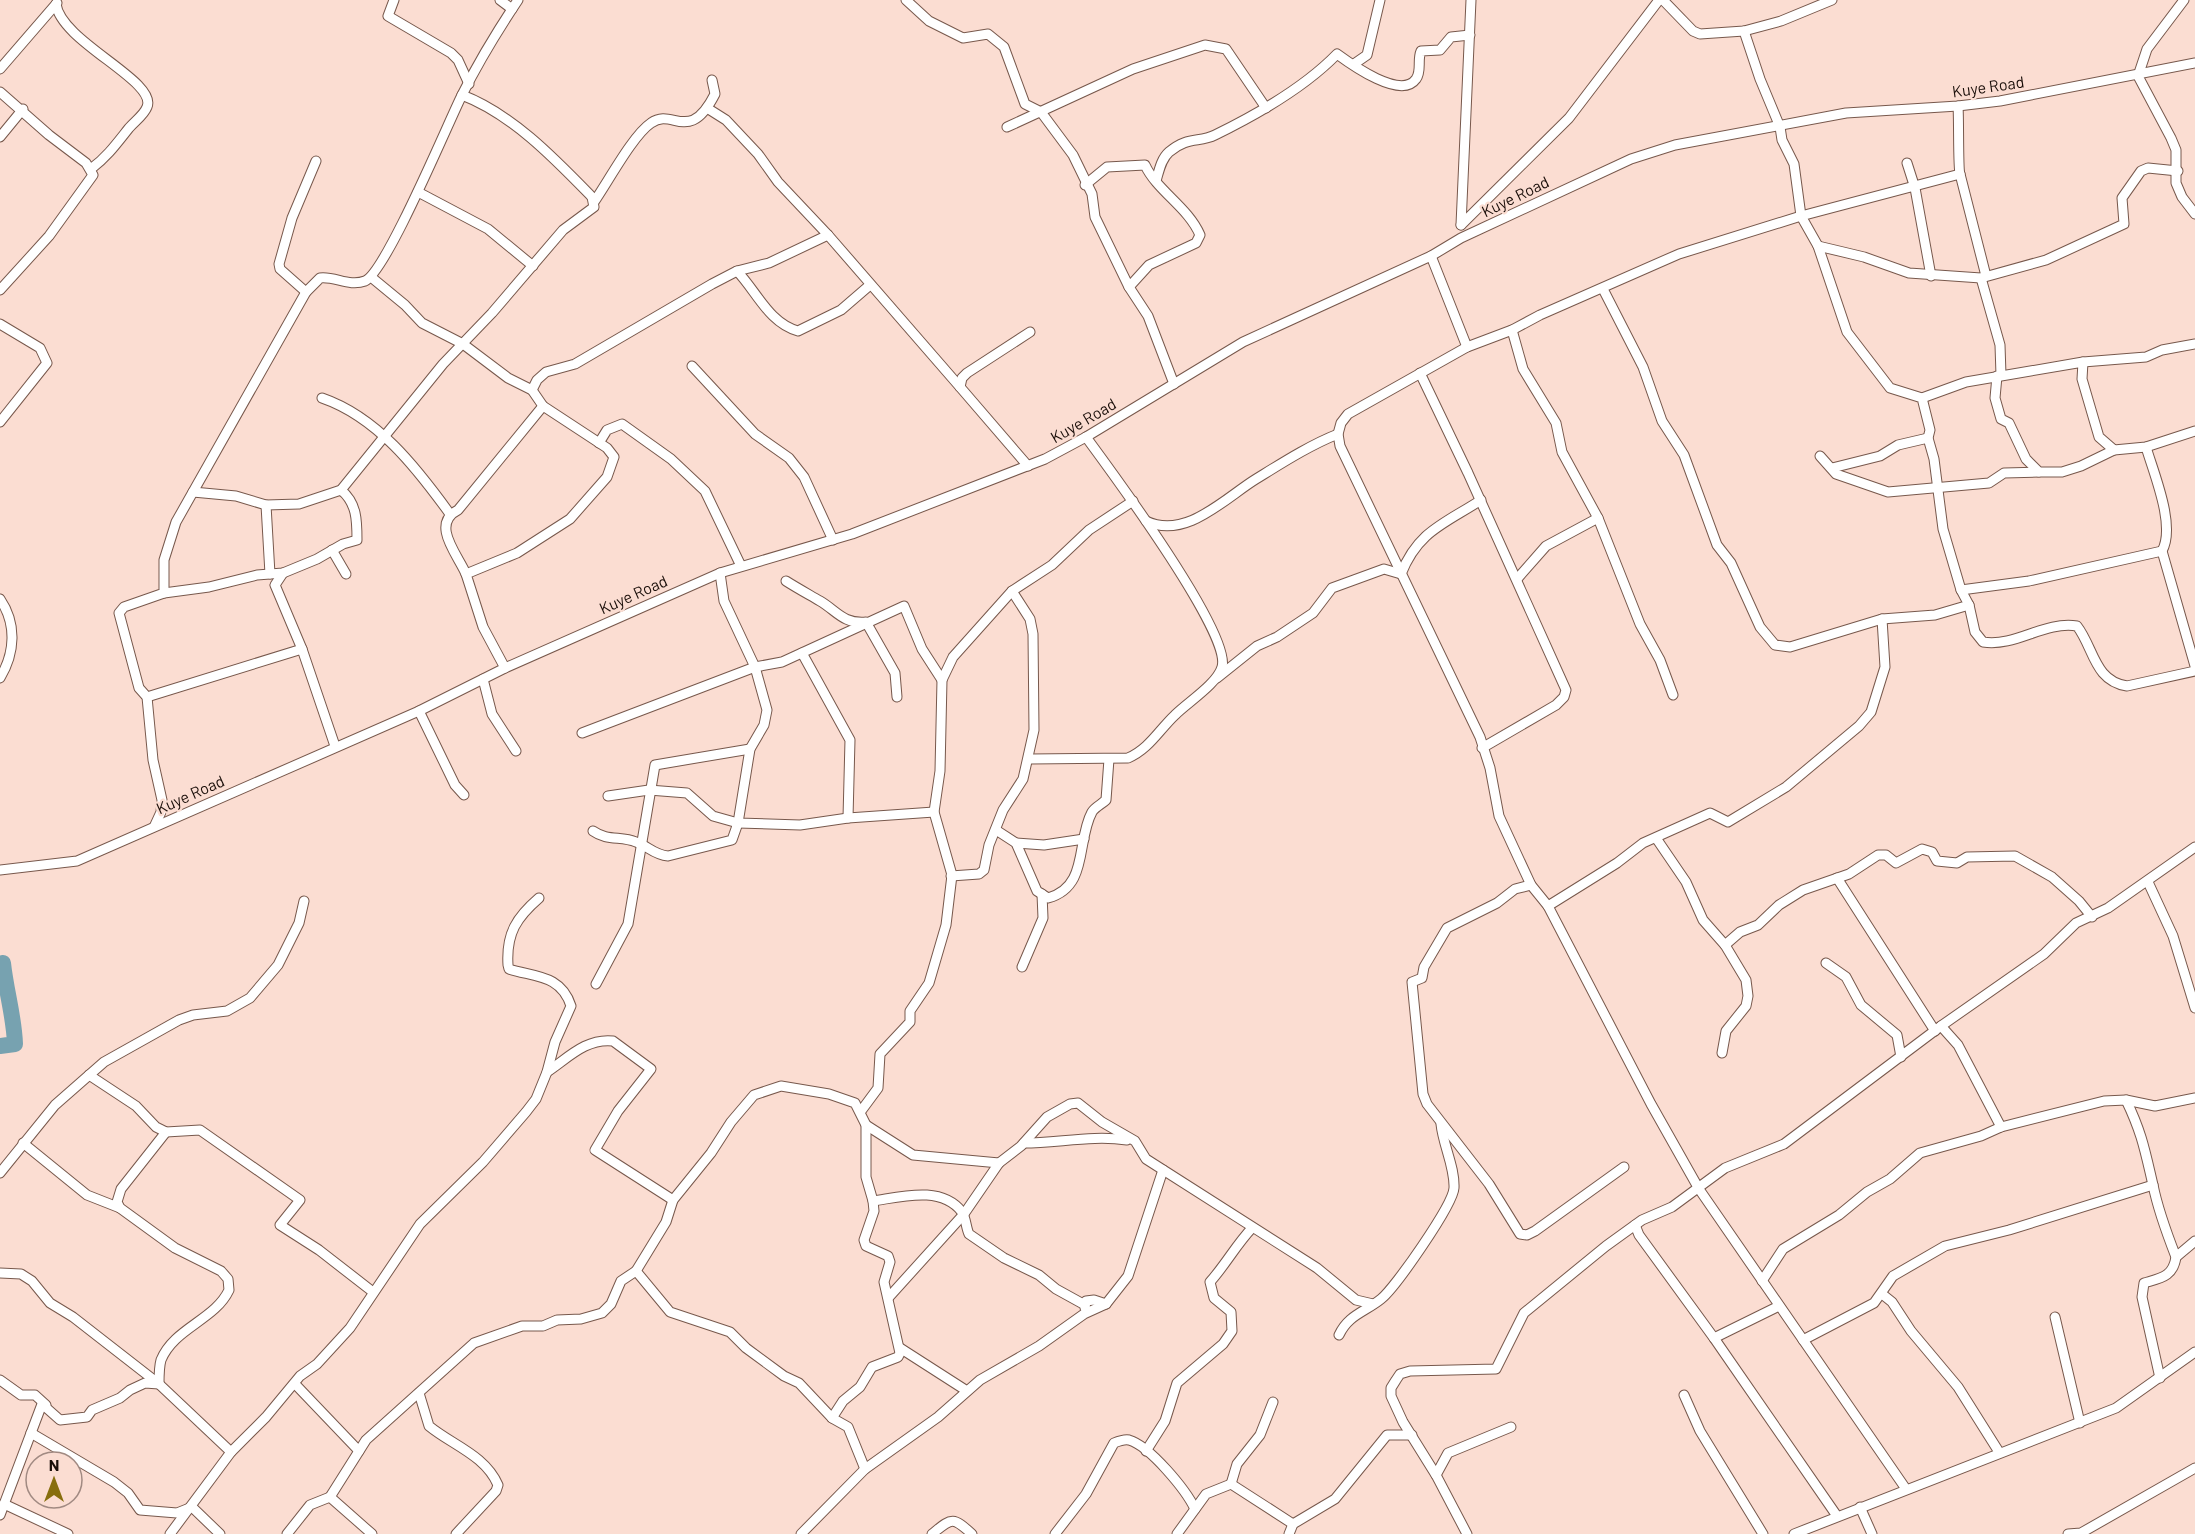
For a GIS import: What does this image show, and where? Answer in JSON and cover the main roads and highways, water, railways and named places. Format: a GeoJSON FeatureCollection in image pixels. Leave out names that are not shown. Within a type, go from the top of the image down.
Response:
{"type":"FeatureCollection","features":[{"type":"Feature","properties":{"kind":"waterway"},"geometry":{"type":"LineString","coordinates":[[0,1046],[15,1044],[3,963]]}}]}
